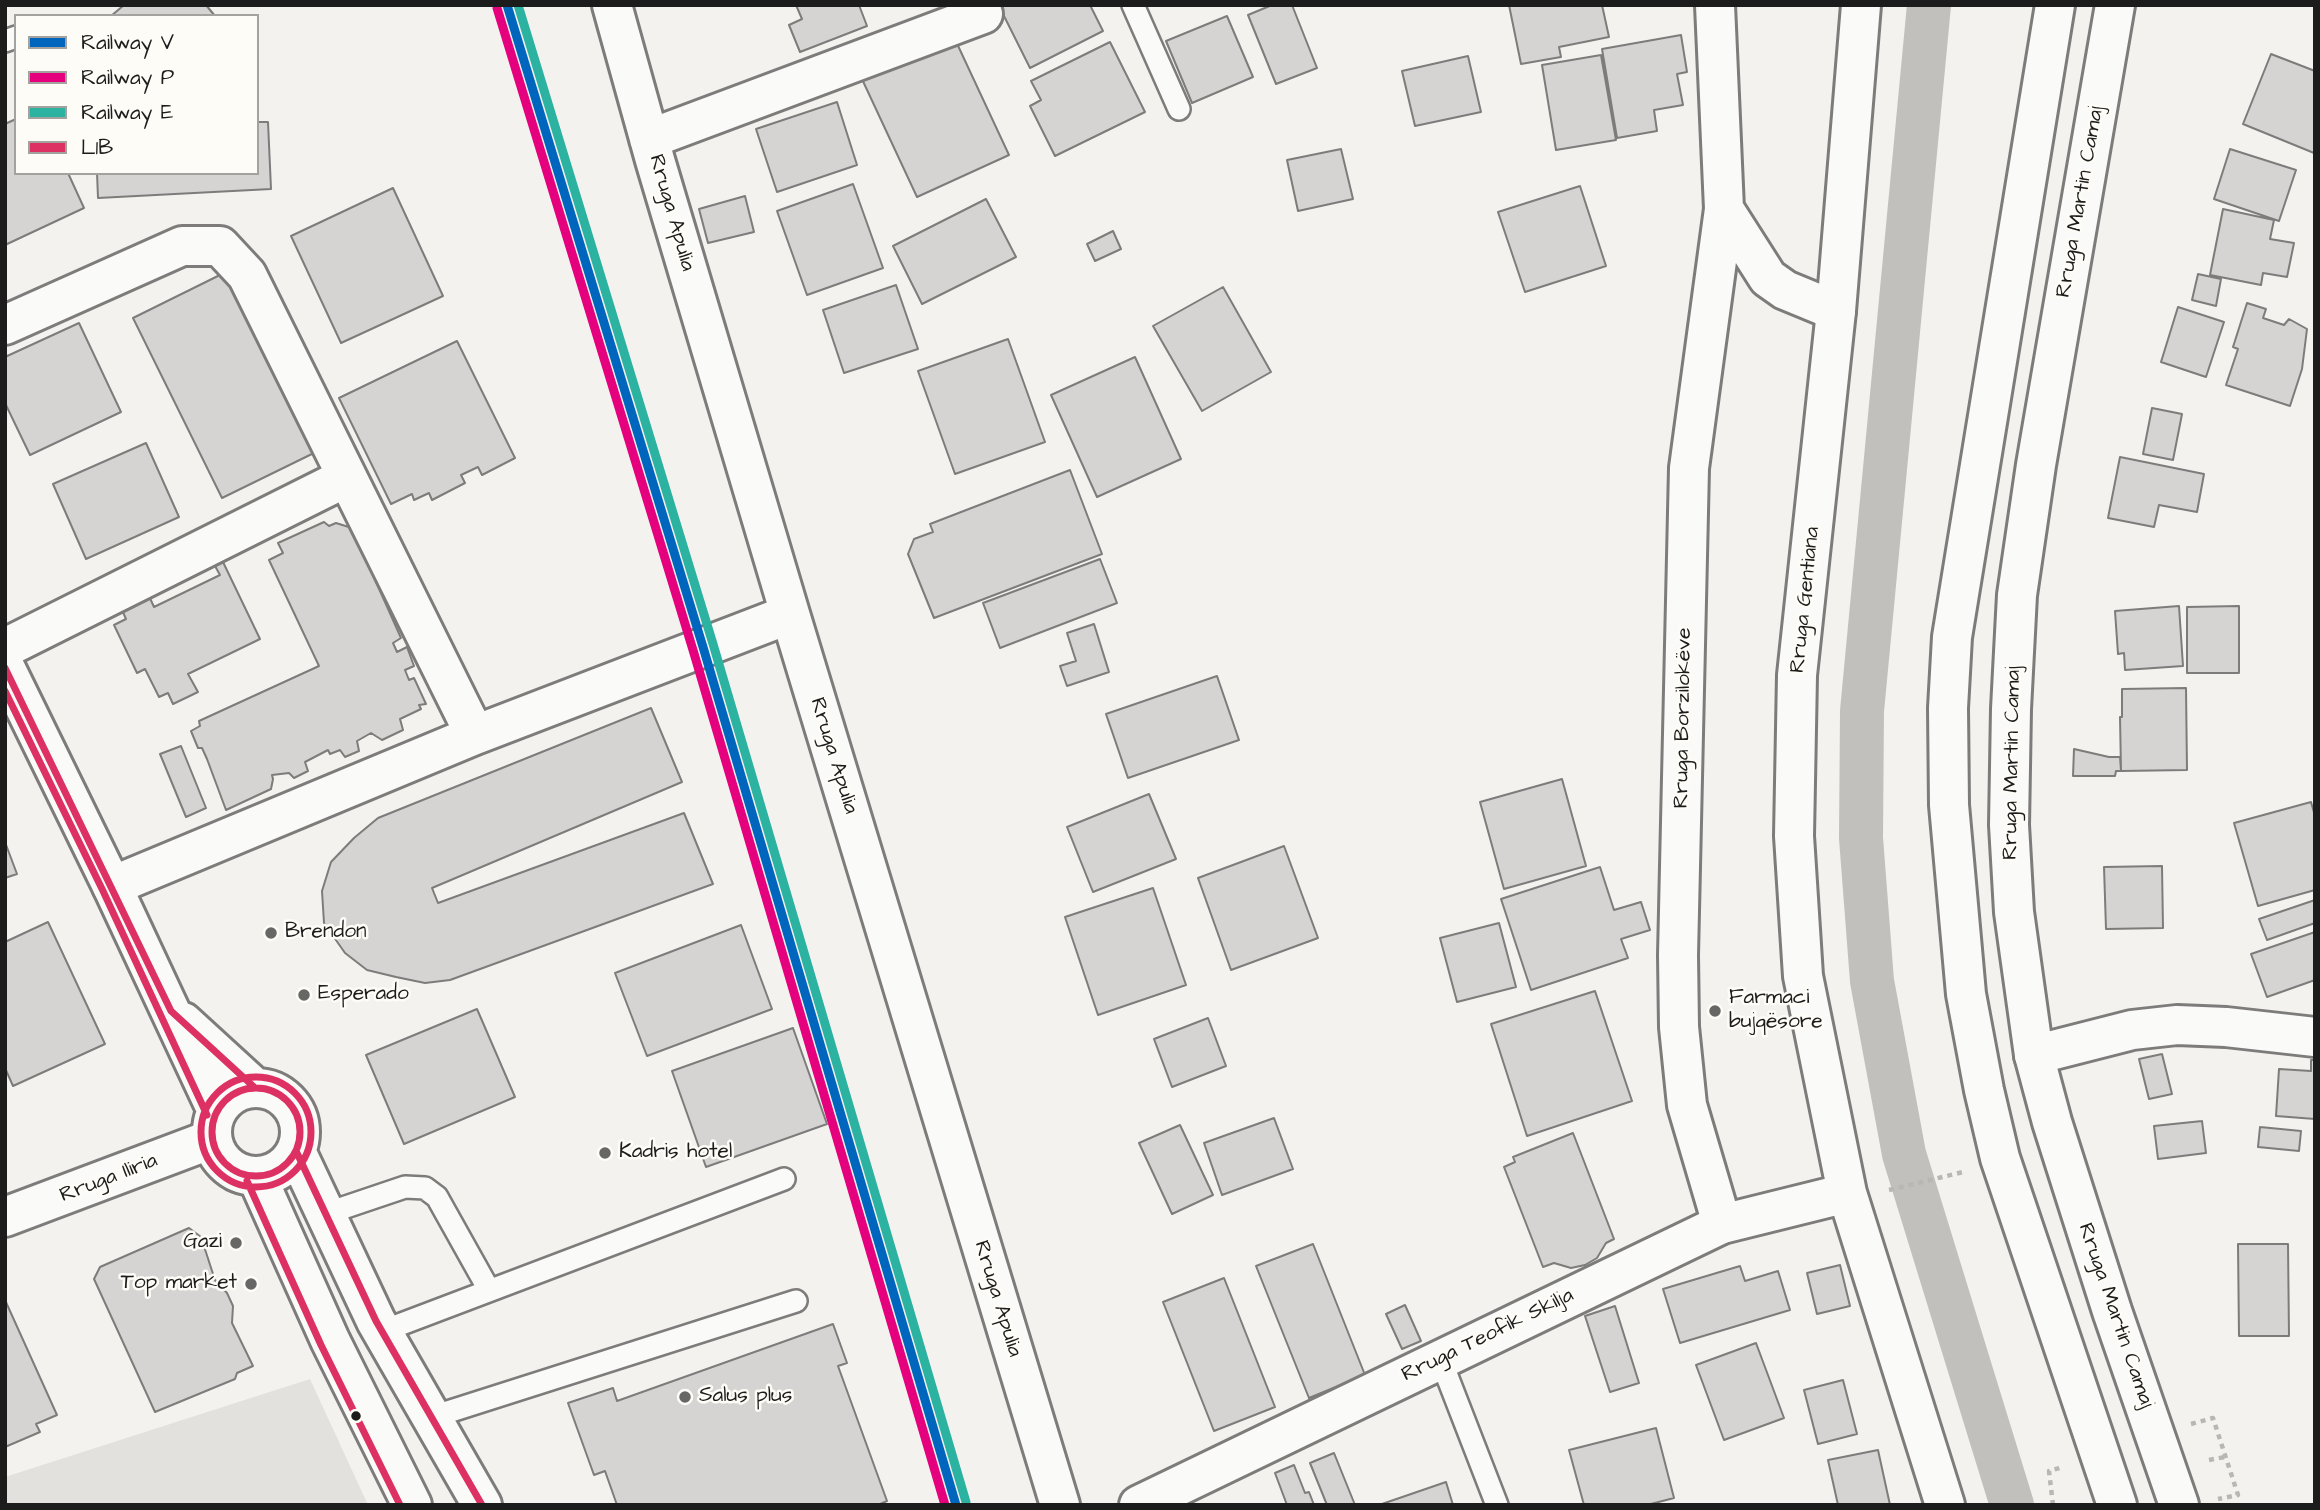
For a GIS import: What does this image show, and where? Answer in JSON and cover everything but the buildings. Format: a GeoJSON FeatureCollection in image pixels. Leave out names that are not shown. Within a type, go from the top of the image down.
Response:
{"type":"FeatureCollection","features":[{"type":"Feature","properties":{"kind":"main road","name":"Rruga Apulia"},"geometry":{"type":"LineString","coordinates":[[612,5],[790,614],[1060,1505]]}},
{"type":"Feature","properties":{"kind":"main road","name":"Rruga Borzilokëve"},"geometry":{"type":"LineString","coordinates":[[1715,5],[1724,209],[1689,468],[1678,955],[1679,1027],[1686,1105],[1722,1224]]}},
{"type":"Feature","properties":{"kind":"main road","name":"Rruga Gentiana"},"geometry":{"type":"LineString","coordinates":[[1861,5],[1836,311],[1797,675],[1794,836],[1803,976],[1847,1193],[1945,1505]]}},
{"type":"Feature","properties":{"kind":"main road"},"geometry":{"type":"LineString","coordinates":[[2055,5],[1952,637],[1948,708],[1949,805],[1966,994],[1990,1117],[2000,1158],[2117,1505]]}},
{"type":"Feature","properties":{"kind":"main road","name":"Rruga Martin Camaj"},"geometry":{"type":"LineString","coordinates":[[2115,5],[2036,465],[2017,595],[2008,825],[2014,912],[2034,1055],[2052,1122],[2112,1311],[2179,1505]]}},
{"type":"Feature","properties":{"kind":"main road"},"geometry":{"type":"LineString","coordinates":[[649,139],[983,14]]}},
{"type":"Feature","properties":{"kind":"main road","name":"Rruga Borzilokëve"},"geometry":{"type":"LineString","coordinates":[[1724,209],[1768,278],[1785,290],[1836,311]]}},
{"type":"Feature","properties":{"kind":"main road"},"geometry":{"type":"LineString","coordinates":[[5,325],[181,246],[220,246],[247,275],[475,735]]}},
{"type":"Feature","properties":{"kind":"main road"},"geometry":{"type":"LineString","coordinates":[[5,648],[347,477]]}},
{"type":"Feature","properties":{"kind":"main road"},"geometry":{"type":"LineString","coordinates":[[112,886],[475,735],[790,614]]}},
{"type":"Feature","properties":{"kind":"main road"},"geometry":{"type":"LineString","coordinates":[[5,667],[171,1012],[214,1125],[218,1154],[228,1167],[257,1177],[273,1174],[287,1166],[297,1153],[301,1138],[300,1122],[294,1108],[283,1097],[254,1087],[171,1012]]}},
{"type":"Feature","properties":{"kind":"main road"},"geometry":{"type":"LineString","coordinates":[[2034,1055],[2132,1030],[2177,1025],[2226,1027],[2315,1037]]}},
{"type":"Feature","properties":{"kind":"main road"},"geometry":{"type":"LineString","coordinates":[[214,1125],[233,1095],[254,1087]]}},
{"type":"Feature","properties":{"kind":"main road","name":"Rruga Iliria"},"geometry":{"type":"LineString","coordinates":[[5,1217],[45,1204],[214,1125]]}},
{"type":"Feature","properties":{"kind":"main road"},"geometry":{"type":"LineString","coordinates":[[297,1153],[383,1331],[482,1505]]}},
{"type":"Feature","properties":{"kind":"main road"},"geometry":{"type":"LineString","coordinates":[[257,1177],[330,1340],[412,1505]]}},
{"type":"Feature","properties":{"kind":"main road","name":"Rruga Teofik Skilja"},"geometry":{"type":"LineString","coordinates":[[1139,1505],[1722,1224],[1847,1193]]}},
{"type":"Feature","properties":{"kind":"lane"},"geometry":{"type":"LineString","coordinates":[[1133,5],[1179,109]]}},
{"type":"Feature","properties":{"kind":"lane"},"geometry":{"type":"LineString","coordinates":[[383,1331],[783,1179]]}},
{"type":"Feature","properties":{"kind":"lane"},"geometry":{"type":"LineString","coordinates":[[326,1214],[405,1187],[425,1188],[437,1197],[489,1290]]}},
{"type":"Feature","properties":{"kind":"lane"},"geometry":{"type":"LineString","coordinates":[[432,1417],[796,1301]]}},
{"type":"Feature","properties":{"kind":"lane"},"geometry":{"type":"LineString","coordinates":[[1440,1358],[1497,1505]]}},
{"type":"Feature","properties":{"kind":"path"},"geometry":{"type":"LineString","coordinates":[[1889,1190],[1965,1172]]}},
{"type":"Feature","properties":{"kind":"path"},"geometry":{"type":"LineString","coordinates":[[2209,1460],[2225,1457]]}},
{"type":"Feature","properties":{"kind":"shaded area"},"geometry":{"type":"Polygon","coordinates":[[[310,1379],[368,1505],[5,1505],[5,1477],[310,1379]]]}},
{"type":"Feature","properties":{"kind":"waterway"},"geometry":{"type":"LineString","coordinates":[[1929,5],[1862,711],[1861,838],[1872,981],[1904,1154],[2012,1505]]}},
{"type":"Feature","properties":{"kind":"rail line","name":"V"},"geometry":{"type":"LineString","coordinates":[[507,5],[703,647],[956,1505]]}},
{"type":"Feature","properties":{"kind":"rail line","name":"E"},"geometry":{"type":"LineString","coordinates":[[518,5],[713,644],[966,1502]]}},
{"type":"Feature","properties":{"kind":"rail line","name":"P"},"geometry":{"type":"LineString","coordinates":[[497,8],[693,650],[945,1505]]}},
{"type":"Feature","properties":{"kind":"transit line","name":"L1B"},"geometry":{"type":"LineString","coordinates":[[5,668],[171,1011],[254,1087]]}},
{"type":"Feature","properties":{"kind":"transit line"},"geometry":{"type":"LineString","coordinates":[[5,691],[103,891],[207,1115]]}},
{"type":"Feature","properties":{"kind":"transit line"},"geometry":{"type":"LineString","coordinates":[[256,1077],[277,1081],[295,1093],[307,1111],[311,1132],[307,1153],[295,1171],[277,1183],[256,1187],[235,1183],[217,1171],[205,1153],[201,1132],[205,1111],[217,1093],[235,1081],[256,1077]]}},
{"type":"Feature","properties":{"kind":"transit line","name":"L1B"},"geometry":{"type":"LineString","coordinates":[[256,1088],[281,1095],[293,1107],[300,1132],[293,1157],[281,1169],[256,1176],[231,1169],[219,1157],[212,1132],[219,1107],[231,1095],[256,1088]]}},
{"type":"Feature","properties":{"kind":"transit line","name":"L1B"},"geometry":{"type":"LineString","coordinates":[[297,1153],[376,1321],[482,1505]]}},
{"type":"Feature","properties":{"kind":"transit line"},"geometry":{"type":"LineString","coordinates":[[247,1181],[321,1345],[400,1505]]}},
{"type":"Feature","properties":{"kind":"place","name":"Brendon"},"geometry":{"type":"Point","coordinates":[271,933]}},
{"type":"Feature","properties":{"kind":"place","name":"Esperado"},"geometry":{"type":"Point","coordinates":[304,995]}},
{"type":"Feature","properties":{"kind":"place","name":"Farmaci bujqësore"},"geometry":{"type":"Point","coordinates":[1715,1011]}},
{"type":"Feature","properties":{"kind":"place","name":"Kadris hotel"},"geometry":{"type":"Point","coordinates":[605,1153]}},
{"type":"Feature","properties":{"kind":"place","name":"Gazi"},"geometry":{"type":"Point","coordinates":[236,1243]}},
{"type":"Feature","properties":{"kind":"place","name":"Top market"},"geometry":{"type":"Point","coordinates":[251,1284]}},
{"type":"Feature","properties":{"kind":"place","name":"Salus plus"},"geometry":{"type":"Point","coordinates":[685,1397]}}]}
